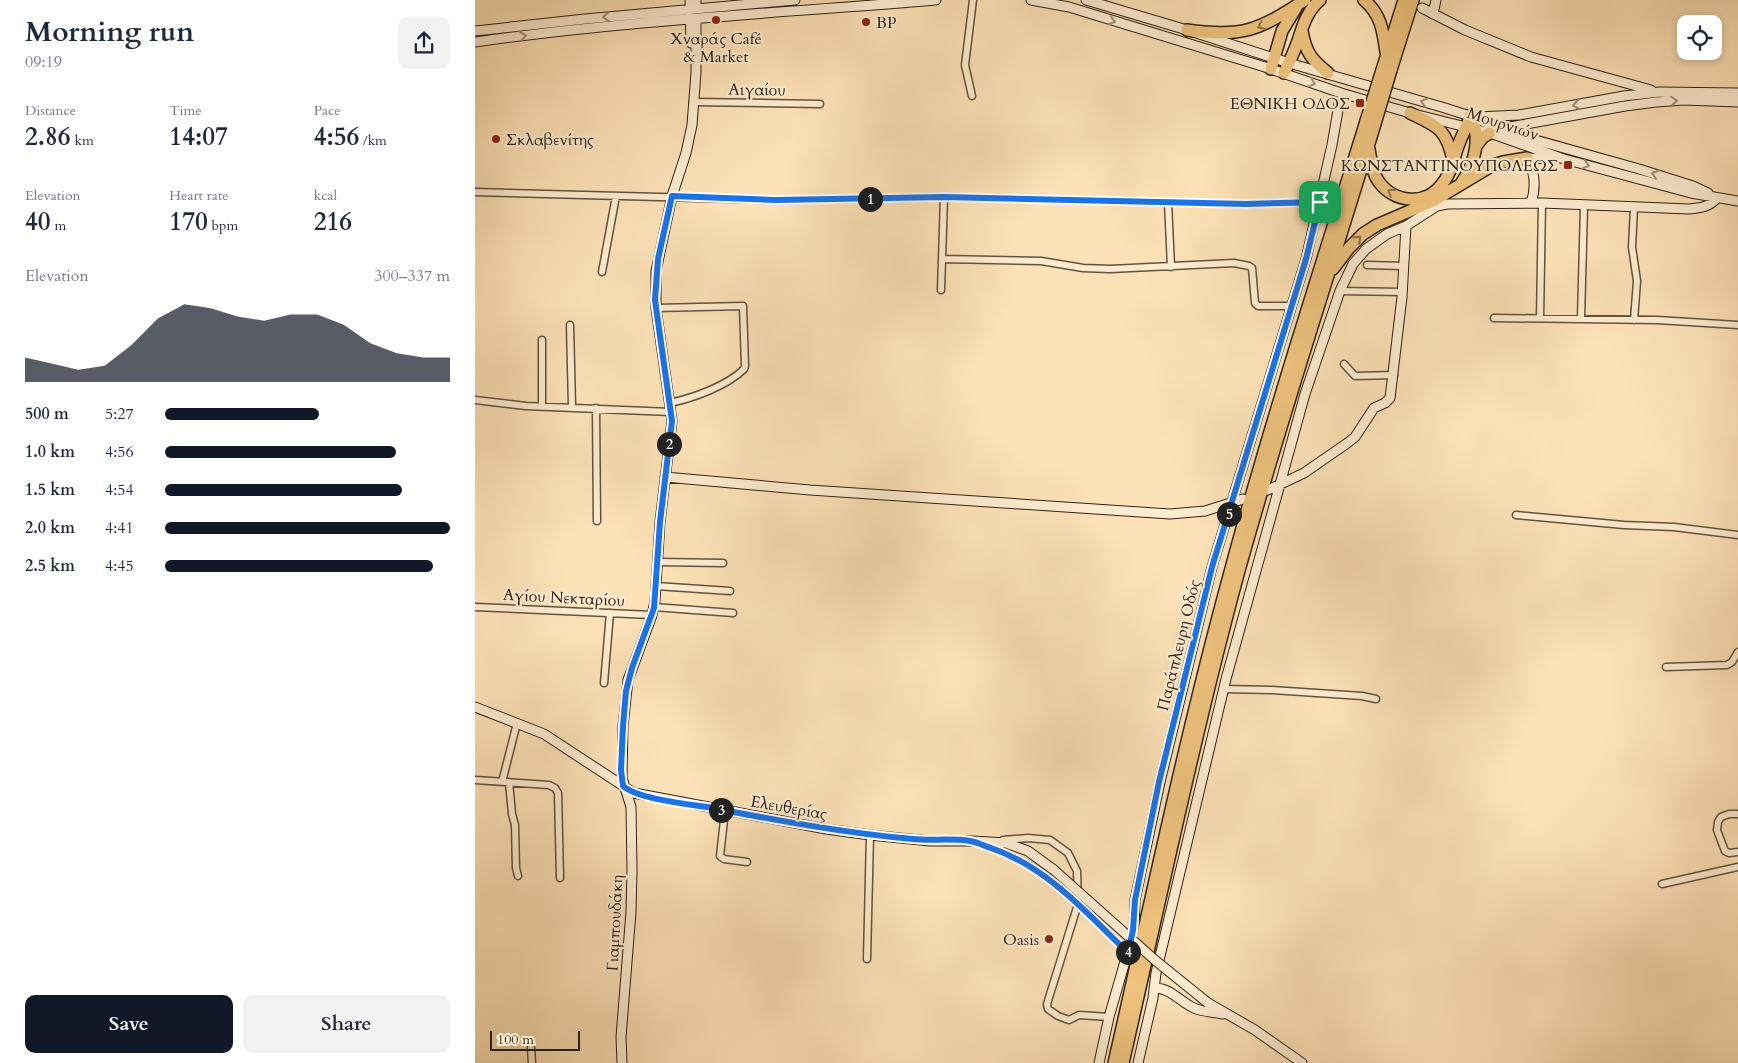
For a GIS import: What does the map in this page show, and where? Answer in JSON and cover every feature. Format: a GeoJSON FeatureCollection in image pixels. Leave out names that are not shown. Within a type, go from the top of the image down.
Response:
{"type":"FeatureCollection","features":[{"type":"Feature","properties":{"kind":"highway"},"geometry":{"type":"LineString","coordinates":[[1286,68],[1311,9],[1320,0]]}},
{"type":"Feature","properties":{"kind":"highway"},"geometry":{"type":"LineString","coordinates":[[1365,0],[1372,6],[1381,22],[1386,70]]}},
{"type":"Feature","properties":{"kind":"highway"},"geometry":{"type":"LineString","coordinates":[[1386,56],[1404,0]]}},
{"type":"Feature","properties":{"kind":"highway"},"geometry":{"type":"LineString","coordinates":[[1273,64],[1285,25],[1293,12],[1304,1]]}},
{"type":"Feature","properties":{"kind":"highway"},"geometry":{"type":"LineString","coordinates":[[1187,30],[1220,34],[1241,32],[1263,26],[1304,1]]}},
{"type":"Feature","properties":{"kind":"highway"},"geometry":{"type":"LineString","coordinates":[[1114,1063],[1200,687],[1268,436],[1386,70],[1417,4]]}},
{"type":"Feature","properties":{"kind":"highway"},"geometry":{"type":"LineString","coordinates":[[1301,29],[1306,50],[1327,73]]}},
{"type":"Feature","properties":{"kind":"highway"},"geometry":{"type":"LineString","coordinates":[[1410,113],[1440,129],[1448,143],[1453,160]]}},
{"type":"Feature","properties":{"kind":"highway"},"geometry":{"type":"LineString","coordinates":[[1370,123],[1369,145],[1373,169],[1378,181],[1393,195],[1405,200],[1419,198],[1434,192],[1443,184],[1471,124]]}},
{"type":"Feature","properties":{"kind":"highway"},"geometry":{"type":"LineString","coordinates":[[1471,124],[1476,146]]}},
{"type":"Feature","properties":{"kind":"highway"},"geometry":{"type":"LineString","coordinates":[[1460,185],[1469,171],[1476,146],[1483,137],[1495,131]]}},
{"type":"Feature","properties":{"kind":"highway"},"geometry":{"type":"LineString","coordinates":[[1123,1063],[1206,698],[1228,615],[1277,439],[1369,145]]}},
{"type":"Feature","properties":{"kind":"highway"},"geometry":{"type":"LineString","coordinates":[[1327,276],[1349,248],[1363,234],[1377,225],[1433,201],[1493,165],[1527,158]]}},
{"type":"Feature","properties":{"kind":"street"},"geometry":{"type":"LineString","coordinates":[[475,30],[672,11],[693,3],[713,8],[795,0]]}},
{"type":"Feature","properties":{"kind":"street"},"geometry":{"type":"LineString","coordinates":[[475,42],[572,30],[936,0]]}},
{"type":"Feature","properties":{"kind":"street"},"geometry":{"type":"LineString","coordinates":[[971,96],[965,65],[973,0]]}},
{"type":"Feature","properties":{"kind":"street"},"geometry":{"type":"LineString","coordinates":[[1031,0],[1069,7],[1286,68],[1327,73],[1471,124],[1481,118],[1519,115],[1623,96],[1659,92],[1738,93]]}},
{"type":"Feature","properties":{"kind":"street"},"geometry":{"type":"LineString","coordinates":[[1086,0],[1101,2],[1187,30],[1273,64]]}},
{"type":"Feature","properties":{"kind":"street"},"geometry":{"type":"LineString","coordinates":[[1433,14],[1436,0]]}},
{"type":"Feature","properties":{"kind":"street","name":"Γιαμπουδάκη"},"geometry":{"type":"LineString","coordinates":[[622,1063],[621,1038],[631,912],[632,870],[631,807],[623,786],[621,770],[622,735],[626,691],[632,668],[653,611],[656,586],[671,430],[671,408],[656,308],[658,259],[672,196],[686,153],[692,125],[696,72],[693,3]]}},
{"type":"Feature","properties":{"kind":"street"},"geometry":{"type":"LineString","coordinates":[[1417,4],[1473,34],[1531,57],[1659,92]]}},
{"type":"Feature","properties":{"kind":"street"},"geometry":{"type":"LineString","coordinates":[[672,21],[683,27],[694,39],[701,27],[715,18]]}},
{"type":"Feature","properties":{"kind":"street","name":"Μουρνιών"},"geometry":{"type":"LineString","coordinates":[[1286,68],[1341,93],[1410,113],[1471,124],[1639,169],[1693,186],[1717,198]]}},
{"type":"Feature","properties":{"kind":"street"},"geometry":{"type":"LineString","coordinates":[[1621,82],[1625,106]]}},
{"type":"Feature","properties":{"kind":"street","name":"Παράπλευρη Οδός"},"geometry":{"type":"LineString","coordinates":[[1099,1063],[1133,930],[1135,900],[1159,782],[1212,567],[1306,259],[1320,202],[1341,93]]}},
{"type":"Feature","properties":{"kind":"street"},"geometry":{"type":"LineString","coordinates":[[1495,131],[1625,106],[1684,100],[1738,102]]}},
{"type":"Feature","properties":{"kind":"street","name":"Αιγαίου"},"geometry":{"type":"LineString","coordinates":[[693,102],[820,104]]}},
{"type":"Feature","properties":{"kind":"street","name":"Μουρνιών"},"geometry":{"type":"LineString","coordinates":[[1471,124],[1495,131],[1564,159],[1691,193],[1717,198]]}},
{"type":"Feature","properties":{"kind":"street"},"geometry":{"type":"LineString","coordinates":[[1527,158],[1564,159]]}},
{"type":"Feature","properties":{"kind":"street"},"geometry":{"type":"LineString","coordinates":[[1527,158],[1531,165],[1534,184],[1531,203]]}},
{"type":"Feature","properties":{"kind":"street"},"geometry":{"type":"LineString","coordinates":[[475,192],[775,200],[944,197],[1246,204],[1320,202]]}},
{"type":"Feature","properties":{"kind":"street"},"geometry":{"type":"LineString","coordinates":[[602,272],[616,196]]}},
{"type":"Feature","properties":{"kind":"street"},"geometry":{"type":"LineString","coordinates":[[941,290],[944,197]]}},
{"type":"Feature","properties":{"kind":"street"},"geometry":{"type":"LineString","coordinates":[[1138,1063],[1155,988],[1156,973],[1223,689],[1305,394],[1340,291],[1353,264],[1366,249],[1387,234],[1406,226],[1437,206],[1447,204],[1542,203],[1689,209],[1703,208],[1712,204],[1717,198],[1738,201]]}},
{"type":"Feature","properties":{"kind":"street"},"geometry":{"type":"LineString","coordinates":[[1168,202],[1171,267]]}},
{"type":"Feature","properties":{"kind":"street"},"geometry":{"type":"LineString","coordinates":[[1540,318],[1542,203]]}},
{"type":"Feature","properties":{"kind":"street"},"geometry":{"type":"LineString","coordinates":[[1581,319],[1585,206]]}},
{"type":"Feature","properties":{"kind":"street"},"geometry":{"type":"LineString","coordinates":[[1634,208],[1632,247],[1637,281],[1634,320]]}},
{"type":"Feature","properties":{"kind":"street"},"geometry":{"type":"LineString","coordinates":[[1268,490],[1304,473],[1355,437],[1374,408],[1389,401],[1394,375],[1406,226]]}},
{"type":"Feature","properties":{"kind":"street"},"geometry":{"type":"LineString","coordinates":[[942,259],[1041,261],[1097,269],[1234,263],[1252,268],[1254,273],[1255,303],[1258,306],[1291,306]]}},
{"type":"Feature","properties":{"kind":"street"},"geometry":{"type":"LineString","coordinates":[[1367,265],[1404,266]]}},
{"type":"Feature","properties":{"kind":"street"},"geometry":{"type":"LineString","coordinates":[[1340,291],[1402,292]]}},
{"type":"Feature","properties":{"kind":"street"},"geometry":{"type":"LineString","coordinates":[[475,400],[542,407],[671,408],[721,385],[743,369],[745,366],[743,306],[656,308]]}},
{"type":"Feature","properties":{"kind":"street"},"geometry":{"type":"LineString","coordinates":[[1494,318],[1634,320],[1738,325]]}},
{"type":"Feature","properties":{"kind":"street"},"geometry":{"type":"LineString","coordinates":[[570,325],[572,407]]}},
{"type":"Feature","properties":{"kind":"street"},"geometry":{"type":"LineString","coordinates":[[542,340],[542,407]]}},
{"type":"Feature","properties":{"kind":"street"},"geometry":{"type":"LineString","coordinates":[[1344,364],[1355,376],[1394,375]]}},
{"type":"Feature","properties":{"kind":"street"},"geometry":{"type":"LineString","coordinates":[[596,408],[597,521]]}},
{"type":"Feature","properties":{"kind":"street"},"geometry":{"type":"LineString","coordinates":[[665,477],[810,490],[1170,514],[1205,511],[1243,499]]}},
{"type":"Feature","properties":{"kind":"street"},"geometry":{"type":"LineString","coordinates":[[1516,515],[1624,525],[1675,527],[1738,535]]}},
{"type":"Feature","properties":{"kind":"street"},"geometry":{"type":"LineString","coordinates":[[657,562],[723,563]]}},
{"type":"Feature","properties":{"kind":"street"},"geometry":{"type":"LineString","coordinates":[[656,586],[730,590]]}},
{"type":"Feature","properties":{"kind":"street","name":"Αγίου Νεκταρίου"},"geometry":{"type":"LineString","coordinates":[[475,607],[611,614],[653,611],[733,614]]}},
{"type":"Feature","properties":{"kind":"street"},"geometry":{"type":"LineString","coordinates":[[604,683],[611,614]]}},
{"type":"Feature","properties":{"kind":"street"},"geometry":{"type":"LineString","coordinates":[[1666,667],[1727,665],[1732,662],[1738,652]]}},
{"type":"Feature","properties":{"kind":"street"},"geometry":{"type":"LineString","coordinates":[[1223,689],[1272,690],[1362,696],[1376,699]]}},
{"type":"Feature","properties":{"kind":"street","name":"Ελευθερίας"},"geometry":{"type":"LineString","coordinates":[[475,707],[538,730],[634,793],[826,829],[930,841],[994,842],[1028,851],[1054,870],[1155,962],[1227,1015]]}},
{"type":"Feature","properties":{"kind":"street"},"geometry":{"type":"LineString","coordinates":[[502,782],[517,723]]}},
{"type":"Feature","properties":{"kind":"street"},"geometry":{"type":"LineString","coordinates":[[475,780],[549,785],[557,790],[560,878]]}},
{"type":"Feature","properties":{"kind":"street"},"geometry":{"type":"LineString","coordinates":[[509,782],[512,814],[515,824],[516,868],[518,876]]}},
{"type":"Feature","properties":{"kind":"street"},"geometry":{"type":"LineString","coordinates":[[725,811],[720,856],[723,859],[747,862]]}},
{"type":"Feature","properties":{"kind":"street"},"geometry":{"type":"LineString","coordinates":[[1738,814],[1729,814],[1721,817],[1717,830],[1725,851],[1729,853],[1738,852]]}},
{"type":"Feature","properties":{"kind":"street"},"geometry":{"type":"LineString","coordinates":[[867,959],[870,835]]}},
{"type":"Feature","properties":{"kind":"street"},"geometry":{"type":"LineString","coordinates":[[994,842],[1043,838],[1057,843],[1068,853],[1077,870],[1078,904],[1047,1004],[1048,1010],[1069,1020],[1079,1015],[1109,1018]]}},
{"type":"Feature","properties":{"kind":"street"},"geometry":{"type":"LineString","coordinates":[[971,841],[1023,862],[1047,877],[1078,904],[1128,953]]}},
{"type":"Feature","properties":{"kind":"street"},"geometry":{"type":"LineString","coordinates":[[1662,884],[1738,867]]}},
{"type":"Feature","properties":{"kind":"street"},"geometry":{"type":"LineString","coordinates":[[1155,988],[1167,990],[1195,1008],[1227,1015],[1255,1030],[1302,1063]]}},
{"type":"Feature","properties":{"kind":"street"},"geometry":{"type":"LineString","coordinates":[[531,1048],[532,1063]]}},
{"type":"Feature","properties":{"kind":"place","name":"Χναράς Café & Market"},"geometry":{"type":"Point","coordinates":[716,20]}},
{"type":"Feature","properties":{"kind":"place","name":"BP"},"geometry":{"type":"Point","coordinates":[866,22]}},
{"type":"Feature","properties":{"kind":"place","name":"ΕΘΝΙΚΗ ΟΔΟΣ"},"geometry":{"type":"Point","coordinates":[1360,103]}},
{"type":"Feature","properties":{"kind":"place","name":"Σκλαβενίτης"},"geometry":{"type":"Point","coordinates":[496,139]}},
{"type":"Feature","properties":{"kind":"place","name":"ΚΩΝΣΤΑΝΤΙΝΟΥΠΟΛΕΩΣ"},"geometry":{"type":"Point","coordinates":[1568,165]}},
{"type":"Feature","properties":{"kind":"place","name":"Oasis"},"geometry":{"type":"Point","coordinates":[1049,939]}},
{"type":"Feature","properties":{"kind":"route"},"geometry":{"type":"LineString","coordinates":[[672,196],[775,200],[944,197],[1246,204],[1320,202],[1306,259],[1212,567],[1159,782],[1135,900],[1133,930],[1128,953],[1078,904],[1047,877],[1023,862],[997,850],[970,841],[930,841],[826,829],[668,800],[631,792],[623,786],[621,770],[626,691],[632,668],[654,608],[660,522],[672,421],[655,300],[656,271],[672,196]]}}]}
